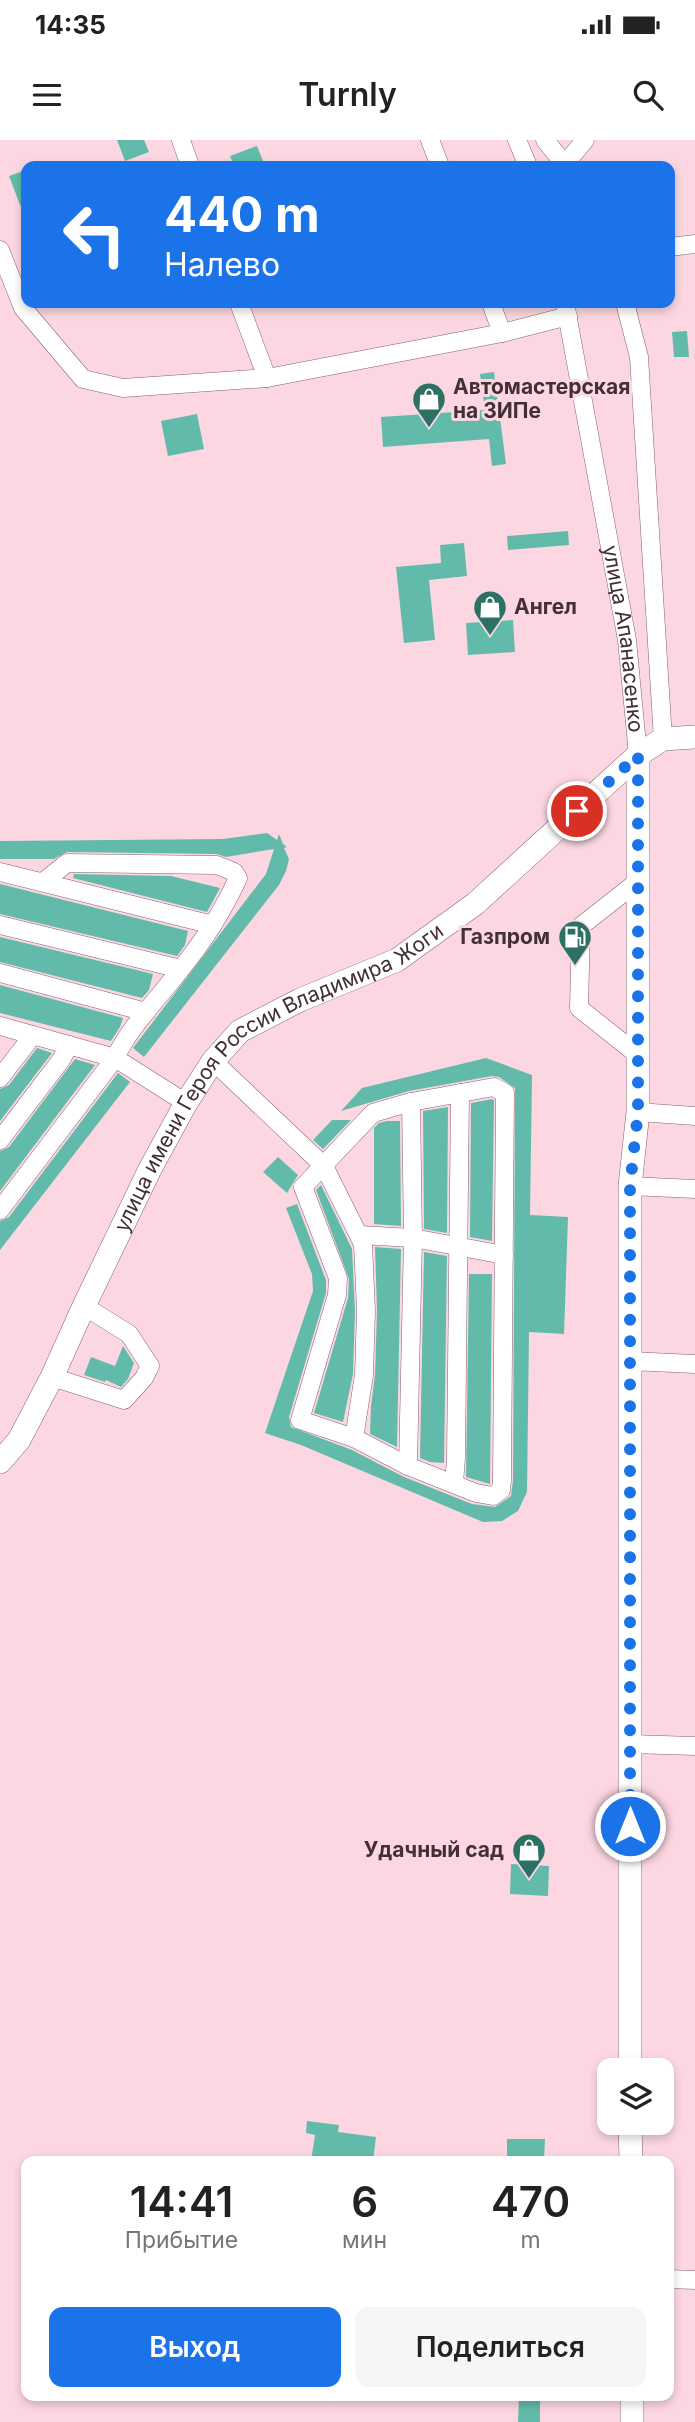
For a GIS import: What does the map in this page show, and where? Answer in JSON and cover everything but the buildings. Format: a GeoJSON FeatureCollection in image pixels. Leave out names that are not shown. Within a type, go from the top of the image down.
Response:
{"type":"FeatureCollection","features":[{"type":"Feature","properties":{"kind":"main road"},"geometry":{"type":"LineString","coordinates":[[663,739],[695,737]]}},
{"type":"Feature","properties":{"kind":"main road","name":"улица имени Героя России Владимира Жоги"},"geometry":{"type":"LineString","coordinates":[[0,1462],[19,1440],[52,1377],[83,1306],[150,1169],[212,1061],[240,1031],[300,1000],[397,960],[420,944],[475,904],[638,755],[663,739]]}},
{"type":"Feature","properties":{"kind":"main road","name":"улица Апанасенко"},"geometry":{"type":"LineString","coordinates":[[630,2058],[630,1186],[638,1112],[638,755]]}},
{"type":"Feature","properties":{"kind":"main road"},"geometry":{"type":"LineString","coordinates":[[630,2135],[631,2156]]}},
{"type":"Feature","properties":{"kind":"main road"},"geometry":{"type":"LineString","coordinates":[[632,2401],[632,2422]]}},
{"type":"Feature","properties":{"kind":"street"},"geometry":{"type":"LineString","coordinates":[[181,140],[188,161]]}},
{"type":"Feature","properties":{"kind":"street"},"geometry":{"type":"LineString","coordinates":[[430,140],[438,161]]}},
{"type":"Feature","properties":{"kind":"street"},"geometry":{"type":"LineString","coordinates":[[517,140],[526,161]]}},
{"type":"Feature","properties":{"kind":"street"},"geometry":{"type":"LineString","coordinates":[[545,140],[563,161]]}},
{"type":"Feature","properties":{"kind":"street"},"geometry":{"type":"LineString","coordinates":[[569,161],[585,140]]}},
{"type":"Feature","properties":{"kind":"street"},"geometry":{"type":"LineString","coordinates":[[675,246],[695,244]]}},
{"type":"Feature","properties":{"kind":"street"},"geometry":{"type":"LineString","coordinates":[[0,250],[21,303]]}},
{"type":"Feature","properties":{"kind":"street"},"geometry":{"type":"LineString","coordinates":[[23,308],[83,379],[123,388],[267,378],[502,333],[566,309]]}},
{"type":"Feature","properties":{"kind":"street"},"geometry":{"type":"LineString","coordinates":[[241,308],[267,378]]}},
{"type":"Feature","properties":{"kind":"street"},"geometry":{"type":"LineString","coordinates":[[493,308],[502,333]]}},
{"type":"Feature","properties":{"kind":"street"},"geometry":{"type":"LineString","coordinates":[[626,308],[639,357],[663,739]]}},
{"type":"Feature","properties":{"kind":"street","name":"улица Апанасенко"},"geometry":{"type":"LineString","coordinates":[[566,309],[627,640],[638,755]]}},
{"type":"Feature","properties":{"kind":"street"},"geometry":{"type":"LineString","coordinates":[[0,1210],[116,1058],[125,1037],[213,925],[238,878],[234,872],[217,865],[67,863],[43,882]]}},
{"type":"Feature","properties":{"kind":"street"},"geometry":{"type":"LineString","coordinates":[[0,872],[213,925]]}},
{"type":"Feature","properties":{"kind":"street"},"geometry":{"type":"LineString","coordinates":[[636,882],[581,926],[579,1008],[638,1055]]}},
{"type":"Feature","properties":{"kind":"street"},"geometry":{"type":"LineString","coordinates":[[0,925],[181,969]]}},
{"type":"Feature","properties":{"kind":"street"},"geometry":{"type":"LineString","coordinates":[[0,973],[146,1012]]}},
{"type":"Feature","properties":{"kind":"street"},"geometry":{"type":"LineString","coordinates":[[0,1026],[116,1058],[186,1103]]}},
{"type":"Feature","properties":{"kind":"street"},"geometry":{"type":"LineString","coordinates":[[0,1078],[33,1035]]}},
{"type":"Feature","properties":{"kind":"street"},"geometry":{"type":"LineString","coordinates":[[0,1140],[61,1060],[69,1045]]}},
{"type":"Feature","properties":{"kind":"street"},"geometry":{"type":"LineString","coordinates":[[212,1061],[324,1166],[363,1244],[366,1311],[364,1375],[355,1438]]}},
{"type":"Feature","properties":{"kind":"street"},"geometry":{"type":"LineString","coordinates":[[494,1087],[505,1093],[501,1490],[493,1496],[476,1493],[408,1466],[355,1438],[300,1420],[337,1295],[338,1278],[303,1187],[324,1166],[373,1113],[411,1102],[494,1087]]}},
{"type":"Feature","properties":{"kind":"street"},"geometry":{"type":"LineString","coordinates":[[454,1483],[460,1093]]}},
{"type":"Feature","properties":{"kind":"street"},"geometry":{"type":"LineString","coordinates":[[408,1466],[413,1238],[411,1102]]}},
{"type":"Feature","properties":{"kind":"street"},"geometry":{"type":"LineString","coordinates":[[638,1112],[695,1116]]}},
{"type":"Feature","properties":{"kind":"street"},"geometry":{"type":"LineString","coordinates":[[630,1186],[695,1189]]}},
{"type":"Feature","properties":{"kind":"street"},"geometry":{"type":"LineString","coordinates":[[359,1235],[413,1238],[504,1255]]}},
{"type":"Feature","properties":{"kind":"street"},"geometry":{"type":"LineString","coordinates":[[52,1377],[124,1400],[144,1378],[150,1366],[129,1334],[83,1306]]}},
{"type":"Feature","properties":{"kind":"street"},"geometry":{"type":"LineString","coordinates":[[630,1361],[695,1364]]}},
{"type":"Feature","properties":{"kind":"street"},"geometry":{"type":"LineString","coordinates":[[630,1744],[695,1746]]}},
{"type":"Feature","properties":{"kind":"street"},"geometry":{"type":"LineString","coordinates":[[674,2279],[695,2280]]}},
{"type":"Feature","properties":{"kind":"place","name":"Автомастерская на ЗИПе"},"geometry":{"type":"Point","coordinates":[429,429]}},
{"type":"Feature","properties":{"kind":"place","name":"Ангел"},"geometry":{"type":"Point","coordinates":[490,637]}},
{"type":"Feature","properties":{"kind":"place","name":"Газпром"},"geometry":{"type":"Point","coordinates":[575,967]}},
{"type":"Feature","properties":{"kind":"place","name":"Удачный сад"},"geometry":{"type":"Point","coordinates":[529,1880]}},
{"type":"Feature","properties":{"kind":"route"},"geometry":{"type":"LineString","coordinates":[[577,811],[638,755],[638,1112],[630,1186],[630,1826]]}}]}
